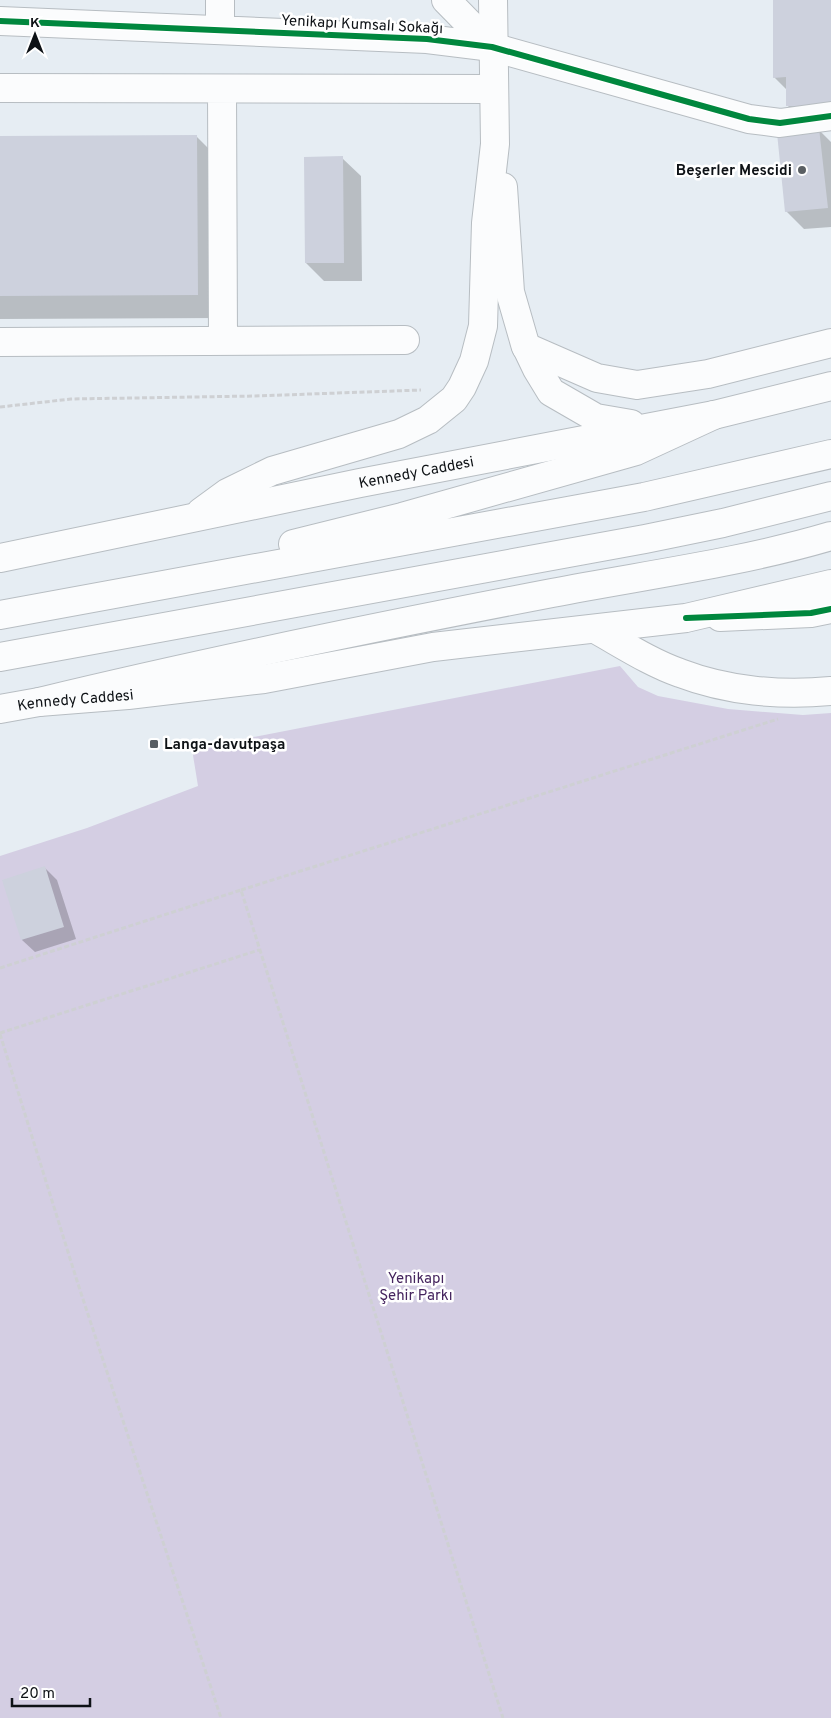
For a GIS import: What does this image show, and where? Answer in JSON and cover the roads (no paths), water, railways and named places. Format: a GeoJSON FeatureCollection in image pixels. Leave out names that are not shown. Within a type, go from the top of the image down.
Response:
{"type":"FeatureCollection","features":[{"type":"Feature","properties":{"kind":"main road"},"geometry":{"type":"LineString","coordinates":[[220,0],[220,30]]}},
{"type":"Feature","properties":{"kind":"main road"},"geometry":{"type":"LineString","coordinates":[[446,0],[492,48]]}},
{"type":"Feature","properties":{"kind":"main road"},"geometry":{"type":"LineString","coordinates":[[492,0],[495,144],[504,194],[510,292],[526,347],[551,392],[596,418],[651,427]]}},
{"type":"Feature","properties":{"kind":"main road","name":"Yenikapı Kumsalı Sokağı"},"geometry":{"type":"LineString","coordinates":[[0,21],[428,39],[492,48],[749,119],[780,123],[831,116]]}},
{"type":"Feature","properties":{"kind":"main road"},"geometry":{"type":"LineString","coordinates":[[0,88],[493,89]]}},
{"type":"Feature","properties":{"kind":"main road"},"geometry":{"type":"LineString","coordinates":[[222,89],[223,340]]}},
{"type":"Feature","properties":{"kind":"main road"},"geometry":{"type":"LineString","coordinates":[[190,519],[227,493],[272,471],[399,434],[428,420],[454,399],[462,388],[474,361],[482,326],[486,223],[495,144]]}},
{"type":"Feature","properties":{"kind":"main road"},"geometry":{"type":"LineString","coordinates":[[0,342],[404,340]]}},
{"type":"Feature","properties":{"kind":"main road"},"geometry":{"type":"LineString","coordinates":[[526,347],[597,378],[637,385],[708,374],[831,343]]}},
{"type":"Feature","properties":{"kind":"main road","name":"Kennedy Caddesi"},"geometry":{"type":"LineString","coordinates":[[0,558],[714,415],[831,386]]}},
{"type":"Feature","properties":{"kind":"main road"},"geometry":{"type":"LineString","coordinates":[[188,582],[242,560],[291,544],[402,517],[636,451],[714,415]]}},
{"type":"Feature","properties":{"kind":"main road"},"geometry":{"type":"LineString","coordinates":[[0,615],[644,497],[831,454]]}},
{"type":"Feature","properties":{"kind":"main road"},"geometry":{"type":"LineString","coordinates":[[0,657],[645,539],[752,517],[831,496]]}},
{"type":"Feature","properties":{"kind":"main road"},"geometry":{"type":"LineString","coordinates":[[39,702],[225,658],[589,586],[740,559],[831,536]]}},
{"type":"Feature","properties":{"kind":"main road","name":"Kennedy Caddesi"},"geometry":{"type":"LineString","coordinates":[[0,710],[39,702],[128,695],[264,679],[433,647],[686,618],[831,584]]}},
{"type":"Feature","properties":{"kind":"main road"},"geometry":{"type":"LineString","coordinates":[[686,618],[811,613],[831,609]]}},
{"type":"Feature","properties":{"kind":"main road"},"geometry":{"type":"LineString","coordinates":[[595,629],[680,673],[745,690],[819,692]]}},
{"type":"Feature","properties":{"kind":"place","name":"Beşerler Mescidi"},"geometry":{"type":"Point","coordinates":[802,170]}},
{"type":"Feature","properties":{"kind":"place","name":"Langa-davutpaşa"},"geometry":{"type":"Point","coordinates":[154,744]}},
{"type":"Feature","properties":{"kind":"park label","name":"Yenikapı Şehir Parkı"},"geometry":{"type":"Point","coordinates":[416,1286]}}]}
